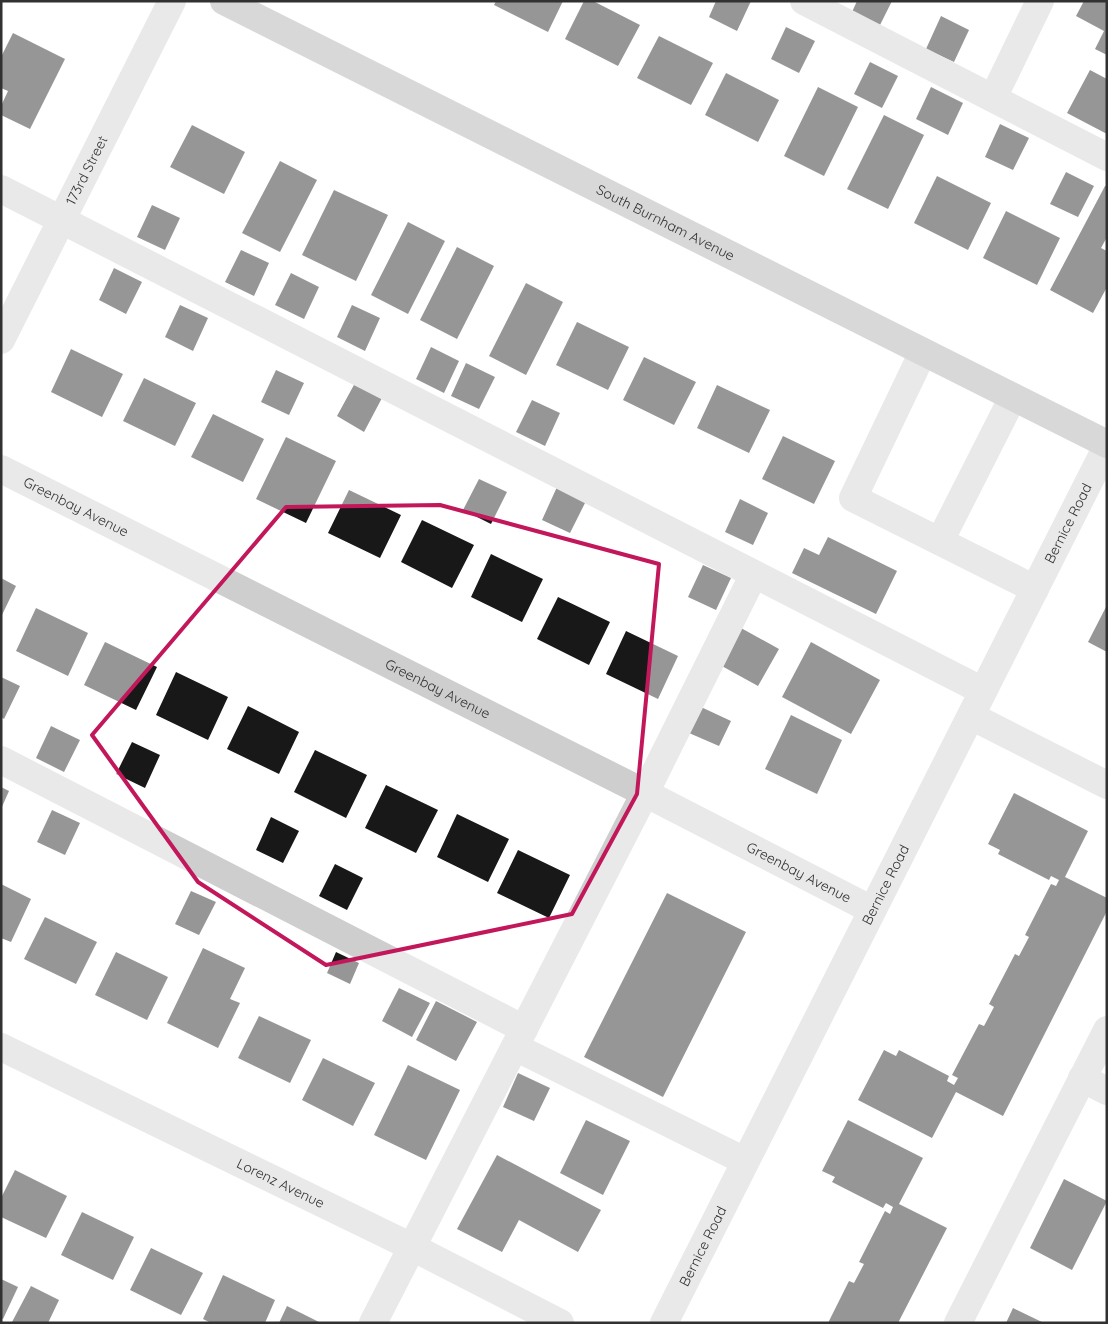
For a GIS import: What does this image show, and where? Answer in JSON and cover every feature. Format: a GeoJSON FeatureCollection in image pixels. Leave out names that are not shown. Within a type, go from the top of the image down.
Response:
{"type":"FeatureCollection","features":[{"type":"Feature","properties":{"kind":"main road","name":"South Burnham Avenue"},"geometry":{"type":"LineString","coordinates":[[224,1],[1107,445]]}},
{"type":"Feature","properties":{"kind":"street","name":"173rd Street"},"geometry":{"type":"LineString","coordinates":[[1,340],[172,1]]}},
{"type":"Feature","properties":{"kind":"street"},"geometry":{"type":"LineString","coordinates":[[804,1],[1107,157]]}},
{"type":"Feature","properties":{"kind":"street"},"geometry":{"type":"LineString","coordinates":[[993,98],[1040,1]]}},
{"type":"Feature","properties":{"kind":"street"},"geometry":{"type":"LineString","coordinates":[[1,189],[983,691]]}},
{"type":"Feature","properties":{"kind":"street"},"geometry":{"type":"LineString","coordinates":[[923,352],[853,498],[1034,589]]}},
{"type":"Feature","properties":{"kind":"street"},"geometry":{"type":"LineString","coordinates":[[940,541],[1013,397]]}},
{"type":"Feature","properties":{"kind":"street","name":"Bernice Road"},"geometry":{"type":"LineString","coordinates":[[664,1323],[1107,445]]}},
{"type":"Feature","properties":{"kind":"street","name":"Greenbay Avenue"},"geometry":{"type":"LineString","coordinates":[[1,469],[645,793],[872,910]]}},
{"type":"Feature","properties":{"kind":"street"},"geometry":{"type":"LineString","coordinates":[[373,1323],[645,793],[754,574]]}},
{"type":"Feature","properties":{"kind":"street"},"geometry":{"type":"LineString","coordinates":[[971,716],[1107,785]]}},
{"type":"Feature","properties":{"kind":"street"},"geometry":{"type":"LineString","coordinates":[[1,760],[520,1038],[745,1162]]}},
{"type":"Feature","properties":{"kind":"street"},"geometry":{"type":"LineString","coordinates":[[958,1323],[1107,1030]]}},
{"type":"Feature","properties":{"kind":"street","name":"Lorenz Avenue"},"geometry":{"type":"LineString","coordinates":[[1,1046],[412,1247],[560,1323]]}},
{"type":"Feature","properties":{"kind":"street"},"geometry":{"type":"LineString","coordinates":[[1082,1078],[1107,1091]]}},
{"type":"Feature","properties":{"kind":"highlighted area"},"geometry":{"type":"Polygon","coordinates":[[[440,505],[659,564],[637,794],[572,914],[326,965],[198,882],[92,735],[286,507],[440,505]]]}},
{"type":"Feature","properties":{"kind":"building"},"geometry":{"type":"Polygon","coordinates":[[[496,1],[563,1],[548,32],[494,5],[496,1]]]}},
{"type":"Feature","properties":{"kind":"building"},"geometry":{"type":"Polygon","coordinates":[[[584,1],[593,1],[640,25],[618,66],[565,39],[584,1]]]}},
{"type":"Feature","properties":{"kind":"building"},"geometry":{"type":"Polygon","coordinates":[[[716,1],[751,1],[737,31],[709,17],[716,1]]]}},
{"type":"Feature","properties":{"kind":"building"},"geometry":{"type":"Polygon","coordinates":[[[857,1],[892,1],[880,25],[852,12],[857,1]]]}},
{"type":"Feature","properties":{"kind":"building"},"geometry":{"type":"Polygon","coordinates":[[[1084,1],[1107,1],[1107,55],[1095,49],[1104,31],[1076,16],[1084,1]]]}},
{"type":"Feature","properties":{"kind":"building"},"geometry":{"type":"Polygon","coordinates":[[[941,16],[969,30],[954,62],[926,49],[941,16]]]}},
{"type":"Feature","properties":{"kind":"building"},"geometry":{"type":"Polygon","coordinates":[[[786,27],[815,41],[799,73],[771,59],[786,27]]]}},
{"type":"Feature","properties":{"kind":"building"},"geometry":{"type":"Polygon","coordinates":[[[13,33],[65,59],[30,129],[1,115],[1,106],[8,91],[1,88],[1,57],[13,33]]]}},
{"type":"Feature","properties":{"kind":"building"},"geometry":{"type":"Polygon","coordinates":[[[659,36],[713,63],[691,105],[637,78],[659,36]]]}},
{"type":"Feature","properties":{"kind":"building"},"geometry":{"type":"Polygon","coordinates":[[[870,62],[898,76],[882,108],[854,94],[870,62]]]}},
{"type":"Feature","properties":{"kind":"building"},"geometry":{"type":"Polygon","coordinates":[[[1090,70],[1107,79],[1107,134],[1067,113],[1090,70]]]}},
{"type":"Feature","properties":{"kind":"building"},"geometry":{"type":"Polygon","coordinates":[[[726,73],[779,100],[758,142],[705,115],[726,73]]]}},
{"type":"Feature","properties":{"kind":"building"},"geometry":{"type":"Polygon","coordinates":[[[818,87],[858,107],[824,176],[784,156],[818,87]]]}},
{"type":"Feature","properties":{"kind":"building"},"geometry":{"type":"Polygon","coordinates":[[[931,87],[963,103],[948,135],[916,119],[931,87]]]}},
{"type":"Feature","properties":{"kind":"building"},"geometry":{"type":"Polygon","coordinates":[[[884,115],[924,135],[888,209],[847,189],[884,115]]]}},
{"type":"Feature","properties":{"kind":"building"},"geometry":{"type":"Polygon","coordinates":[[[1000,124],[1029,138],[1013,170],[985,157],[1000,124]]]}},
{"type":"Feature","properties":{"kind":"building"},"geometry":{"type":"Polygon","coordinates":[[[192,125],[245,152],[224,194],[170,167],[192,125]]]}},
{"type":"Feature","properties":{"kind":"building"},"geometry":{"type":"Polygon","coordinates":[[[280,161],[317,180],[280,252],[242,233],[280,161]]]}},
{"type":"Feature","properties":{"kind":"building"},"geometry":{"type":"Polygon","coordinates":[[[1066,172],[1094,186],[1078,217],[1050,204],[1066,172]]]}},
{"type":"Feature","properties":{"kind":"building"},"geometry":{"type":"Polygon","coordinates":[[[937,176],[991,203],[968,250],[914,223],[937,176]]]}},
{"type":"Feature","properties":{"kind":"building"},"geometry":{"type":"Polygon","coordinates":[[[1105,186],[1107,186],[1107,237],[1101,248],[1107,251],[1107,287],[1093,313],[1050,290],[1105,186]]]}},
{"type":"Feature","properties":{"kind":"building"},"geometry":{"type":"Polygon","coordinates":[[[334,190],[388,215],[356,281],[302,255],[334,190]]]}},
{"type":"Feature","properties":{"kind":"building"},"geometry":{"type":"Polygon","coordinates":[[[152,205],[180,218],[165,250],[137,237],[152,205]]]}},
{"type":"Feature","properties":{"kind":"building"},"geometry":{"type":"Polygon","coordinates":[[[1006,211],[1060,238],[1037,285],[983,258],[1006,211]]]}},
{"type":"Feature","properties":{"kind":"building"},"geometry":{"type":"Polygon","coordinates":[[[408,222],[445,241],[408,314],[371,295],[408,222]]]}},
{"type":"Feature","properties":{"kind":"building"},"geometry":{"type":"Polygon","coordinates":[[[457,247],[494,266],[457,339],[420,320],[457,247]]]}},
{"type":"Feature","properties":{"kind":"building"},"geometry":{"type":"Polygon","coordinates":[[[241,250],[269,263],[254,296],[225,282],[241,250]]]}},
{"type":"Feature","properties":{"kind":"building"},"geometry":{"type":"Polygon","coordinates":[[[114,268],[142,282],[126,314],[99,300],[114,268]]]}},
{"type":"Feature","properties":{"kind":"building"},"geometry":{"type":"Polygon","coordinates":[[[291,273],[319,287],[304,319],[275,305],[291,273]]]}},
{"type":"Feature","properties":{"kind":"building"},"geometry":{"type":"Polygon","coordinates":[[[526,283],[563,302],[526,375],[489,356],[526,283]]]}},
{"type":"Feature","properties":{"kind":"building"},"geometry":{"type":"Polygon","coordinates":[[[180,305],[208,318],[193,351],[165,337],[180,305]]]}},
{"type":"Feature","properties":{"kind":"building"},"geometry":{"type":"Polygon","coordinates":[[[352,305],[380,318],[365,351],[337,337],[352,305]]]}},
{"type":"Feature","properties":{"kind":"building"},"geometry":{"type":"Polygon","coordinates":[[[577,322],[629,347],[608,390],[556,365],[577,322]]]}},
{"type":"Feature","properties":{"kind":"building"},"geometry":{"type":"Polygon","coordinates":[[[431,347],[459,361],[444,393],[416,379],[431,347]]]}},
{"type":"Feature","properties":{"kind":"building"},"geometry":{"type":"Polygon","coordinates":[[[71,349],[123,374],[102,417],[51,392],[71,349]]]}},
{"type":"Feature","properties":{"kind":"building"},"geometry":{"type":"Polygon","coordinates":[[[644,357],[696,382],[674,425],[623,400],[644,357]]]}},
{"type":"Feature","properties":{"kind":"building"},"geometry":{"type":"Polygon","coordinates":[[[466,363],[495,377],[479,409],[451,396],[466,363]]]}},
{"type":"Feature","properties":{"kind":"building"},"geometry":{"type":"Polygon","coordinates":[[[276,370],[304,383],[289,415],[261,402],[276,370]]]}},
{"type":"Feature","properties":{"kind":"building"},"geometry":{"type":"Polygon","coordinates":[[[144,378],[196,403],[175,446],[123,421],[144,378]]]}},
{"type":"Feature","properties":{"kind":"building"},"geometry":{"type":"Polygon","coordinates":[[[355,383],[382,398],[364,432],[337,416],[355,383]]]}},
{"type":"Feature","properties":{"kind":"building"},"geometry":{"type":"Polygon","coordinates":[[[717,385],[770,410],[749,453],[697,428],[717,385]]]}},
{"type":"Feature","properties":{"kind":"building"},"geometry":{"type":"Polygon","coordinates":[[[532,400],[560,413],[545,446],[516,432],[532,400]]]}},
{"type":"Feature","properties":{"kind":"building"},"geometry":{"type":"Polygon","coordinates":[[[213,414],[264,439],[243,482],[191,457],[213,414]]]}},
{"type":"Feature","properties":{"kind":"building"},"geometry":{"type":"Polygon","coordinates":[[[783,436],[835,461],[814,504],[762,479],[783,436]]]}},
{"type":"Feature","properties":{"kind":"building"},"geometry":{"type":"Polygon","coordinates":[[[286,437],[336,461],[306,523],[256,499],[286,437]]]}},
{"type":"Feature","properties":{"kind":"building"},"geometry":{"type":"Polygon","coordinates":[[[479,479],[507,492],[491,524],[463,510],[479,479]]]}},
{"type":"Feature","properties":{"kind":"building"},"geometry":{"type":"Polygon","coordinates":[[[557,487],[586,501],[570,533],[542,520],[557,487]]]}},
{"type":"Feature","properties":{"kind":"building"},"geometry":{"type":"Polygon","coordinates":[[[349,490],[401,515],[380,558],[328,533],[349,490]]]}},
{"type":"Feature","properties":{"kind":"building"},"geometry":{"type":"Polygon","coordinates":[[[740,499],[768,513],[753,545],[725,532],[740,499]]]}},
{"type":"Feature","properties":{"kind":"building"},"geometry":{"type":"Polygon","coordinates":[[[422,520],[474,545],[452,588],[401,562],[422,520]]]}},
{"type":"Feature","properties":{"kind":"building"},"geometry":{"type":"Polygon","coordinates":[[[828,537],[897,571],[876,614],[792,573],[804,548],[819,555],[828,537]]]}},
{"type":"Feature","properties":{"kind":"building"},"geometry":{"type":"Polygon","coordinates":[[[491,554],[543,579],[522,622],[471,597],[491,554]]]}},
{"type":"Feature","properties":{"kind":"building"},"geometry":{"type":"Polygon","coordinates":[[[703,565],[731,578],[716,610],[688,597],[703,565]]]}},
{"type":"Feature","properties":{"kind":"building"},"geometry":{"type":"Polygon","coordinates":[[[1,578],[16,586],[1,617],[1,578]]]}},
{"type":"Feature","properties":{"kind":"building"},"geometry":{"type":"Polygon","coordinates":[[[558,597],[610,622],[589,665],[537,639],[558,597]]]}},
{"type":"Feature","properties":{"kind":"building"},"geometry":{"type":"Polygon","coordinates":[[[1107,605],[1107,652],[1088,642],[1107,605]]]}},
{"type":"Feature","properties":{"kind":"building"},"geometry":{"type":"Polygon","coordinates":[[[36,608],[88,633],[68,676],[16,651],[36,608]]]}},
{"type":"Feature","properties":{"kind":"building"},"geometry":{"type":"Polygon","coordinates":[[[741,628],[779,649],[758,686],[720,665],[741,628]]]}},
{"type":"Feature","properties":{"kind":"building"},"geometry":{"type":"Polygon","coordinates":[[[626,631],[678,656],[658,699],[606,674],[626,631]]]}},
{"type":"Feature","properties":{"kind":"building"},"geometry":{"type":"Polygon","coordinates":[[[105,642],[157,667],[136,710],[84,685],[105,642]]]}},
{"type":"Feature","properties":{"kind":"building"},"geometry":{"type":"Polygon","coordinates":[[[811,642],[880,680],[851,734],[782,697],[811,642]]]}},
{"type":"Feature","properties":{"kind":"building"},"geometry":{"type":"Polygon","coordinates":[[[176,672],[228,697],[208,740],[156,715],[176,672]]]}},
{"type":"Feature","properties":{"kind":"building"},"geometry":{"type":"Polygon","coordinates":[[[1,677],[20,686],[4,719],[1,717],[1,677]]]}},
{"type":"Feature","properties":{"kind":"building"},"geometry":{"type":"Polygon","coordinates":[[[248,706],[299,732],[279,774],[227,749],[248,706]]]}},
{"type":"Feature","properties":{"kind":"building"},"geometry":{"type":"Polygon","coordinates":[[[701,707],[731,721],[719,746],[689,733],[701,707]]]}},
{"type":"Feature","properties":{"kind":"building"},"geometry":{"type":"Polygon","coordinates":[[[791,715],[842,740],[817,794],[765,769],[791,715]]]}},
{"type":"Feature","properties":{"kind":"building"},"geometry":{"type":"Polygon","coordinates":[[[51,726],[80,740],[64,772],[36,758],[51,726]]]}},
{"type":"Feature","properties":{"kind":"building"},"geometry":{"type":"Polygon","coordinates":[[[132,742],[160,755],[145,788],[116,774],[132,742]]]}},
{"type":"Feature","properties":{"kind":"building"},"geometry":{"type":"Polygon","coordinates":[[[315,750],[367,775],[346,818],[294,792],[315,750]]]}},
{"type":"Feature","properties":{"kind":"building"},"geometry":{"type":"Polygon","coordinates":[[[386,785],[438,810],[416,853],[365,828],[386,785]]]}},
{"type":"Feature","properties":{"kind":"building"},"geometry":{"type":"Polygon","coordinates":[[[1,787],[9,791],[1,809],[1,787]]]}},
{"type":"Feature","properties":{"kind":"building"},"geometry":{"type":"Polygon","coordinates":[[[1014,793],[1088,831],[1065,877],[1107,898],[1107,911],[1003,1116],[956,1092],[932,1138],[858,1100],[884,1050],[896,1056],[899,1050],[949,1076],[947,1081],[954,1085],[958,1078],[952,1075],[979,1024],[984,1026],[994,1007],[989,1004],[1015,954],[1019,956],[1029,937],[1025,935],[1051,884],[1056,886],[1059,880],[1051,876],[1049,880],[998,854],[1000,850],[988,844],[1014,793]]]}},
{"type":"Feature","properties":{"kind":"building"},"geometry":{"type":"Polygon","coordinates":[[[52,810],[80,823],[65,855],[37,842],[52,810]]]}},
{"type":"Feature","properties":{"kind":"building"},"geometry":{"type":"Polygon","coordinates":[[[457,814],[509,839],[488,882],[437,857],[457,814]]]}},
{"type":"Feature","properties":{"kind":"building"},"geometry":{"type":"Polygon","coordinates":[[[271,817],[299,831],[283,863],[256,850],[271,817]]]}},
{"type":"Feature","properties":{"kind":"building"},"geometry":{"type":"Polygon","coordinates":[[[518,850],[570,875],[549,918],[497,893],[518,850]]]}},
{"type":"Feature","properties":{"kind":"building"},"geometry":{"type":"Polygon","coordinates":[[[335,864],[363,878],[347,910],[319,896],[335,864]]]}},
{"type":"Feature","properties":{"kind":"building"},"geometry":{"type":"Polygon","coordinates":[[[1,884],[31,899],[11,942],[1,938],[1,884]]]}},
{"type":"Feature","properties":{"kind":"building"},"geometry":{"type":"Polygon","coordinates":[[[191,891],[216,902],[199,935],[175,924],[191,891]]]}},
{"type":"Feature","properties":{"kind":"building"},"geometry":{"type":"Polygon","coordinates":[[[667,893],[746,932],[663,1097],[584,1057],[667,893]]]}},
{"type":"Feature","properties":{"kind":"building"},"geometry":{"type":"Polygon","coordinates":[[[45,917],[97,942],[76,984],[24,959],[45,917]]]}},
{"type":"Feature","properties":{"kind":"building"},"geometry":{"type":"Polygon","coordinates":[[[203,948],[245,968],[230,999],[240,1003],[218,1048],[167,1023],[203,948]]]}},
{"type":"Feature","properties":{"kind":"building"},"geometry":{"type":"Polygon","coordinates":[[[116,952],[168,977],[147,1020],[95,995],[116,952]]]}},
{"type":"Feature","properties":{"kind":"building"},"geometry":{"type":"Polygon","coordinates":[[[336,952],[359,963],[350,984],[327,973],[336,952]]]}},
{"type":"Feature","properties":{"kind":"building"},"geometry":{"type":"Polygon","coordinates":[[[399,988],[430,1003],[412,1037],[382,1021],[399,988]]]}},
{"type":"Feature","properties":{"kind":"building"},"geometry":{"type":"Polygon","coordinates":[[[436,1001],[477,1022],[456,1061],[416,1040],[436,1001]]]}},
{"type":"Feature","properties":{"kind":"building"},"geometry":{"type":"Polygon","coordinates":[[[259,1016],[311,1040],[290,1083],[238,1058],[259,1016]]]}},
{"type":"Feature","properties":{"kind":"building"},"geometry":{"type":"Polygon","coordinates":[[[323,1058],[375,1083],[353,1126],[302,1100],[323,1058]]]}},
{"type":"Feature","properties":{"kind":"building"},"geometry":{"type":"Polygon","coordinates":[[[408,1065],[460,1090],[426,1160],[374,1135],[408,1065]]]}},
{"type":"Feature","properties":{"kind":"building"},"geometry":{"type":"Polygon","coordinates":[[[518,1073],[550,1088],[534,1121],[503,1107],[518,1073]]]}},
{"type":"Feature","properties":{"kind":"building"},"geometry":{"type":"Polygon","coordinates":[[[586,1120],[630,1141],[603,1195],[560,1173],[586,1120]]]}},
{"type":"Feature","properties":{"kind":"building"},"geometry":{"type":"Polygon","coordinates":[[[848,1120],[923,1158],[899,1204],[947,1228],[898,1323],[828,1323],[849,1281],[854,1283],[864,1264],[859,1262],[885,1211],[890,1214],[893,1207],[886,1203],[883,1208],[832,1182],[835,1177],[822,1171],[848,1120]]]}},
{"type":"Feature","properties":{"kind":"building"},"geometry":{"type":"Polygon","coordinates":[[[497,1155],[601,1210],[578,1252],[519,1220],[502,1252],[457,1229],[497,1155]]]}},
{"type":"Feature","properties":{"kind":"building"},"geometry":{"type":"Polygon","coordinates":[[[15,1170],[67,1196],[46,1238],[1,1217],[1,1198],[15,1170]]]}},
{"type":"Feature","properties":{"kind":"building"},"geometry":{"type":"Polygon","coordinates":[[[1064,1179],[1107,1201],[1072,1270],[1030,1248],[1064,1179]]]}},
{"type":"Feature","properties":{"kind":"building"},"geometry":{"type":"Polygon","coordinates":[[[82,1212],[134,1237],[113,1280],[61,1255],[82,1212]]]}},
{"type":"Feature","properties":{"kind":"building"},"geometry":{"type":"Polygon","coordinates":[[[151,1248],[203,1273],[181,1315],[130,1290],[151,1248]]]}},
{"type":"Feature","properties":{"kind":"building"},"geometry":{"type":"Polygon","coordinates":[[[223,1275],[275,1300],[265,1323],[211,1323],[203,1319],[223,1275]]]}},
{"type":"Feature","properties":{"kind":"building"},"geometry":{"type":"Polygon","coordinates":[[[1,1279],[18,1287],[3,1319],[1,1318],[1,1279]]]}},
{"type":"Feature","properties":{"kind":"building"},"geometry":{"type":"Polygon","coordinates":[[[31,1286],[59,1300],[48,1323],[13,1323],[12,1322],[31,1286]]]}},
{"type":"Feature","properties":{"kind":"building"},"geometry":{"type":"Polygon","coordinates":[[[287,1306],[321,1323],[279,1323],[287,1306]]]}},
{"type":"Feature","properties":{"kind":"building"},"geometry":{"type":"Polygon","coordinates":[[[1013,1308],[1044,1323],[1006,1323],[1013,1308]]]}}]}
